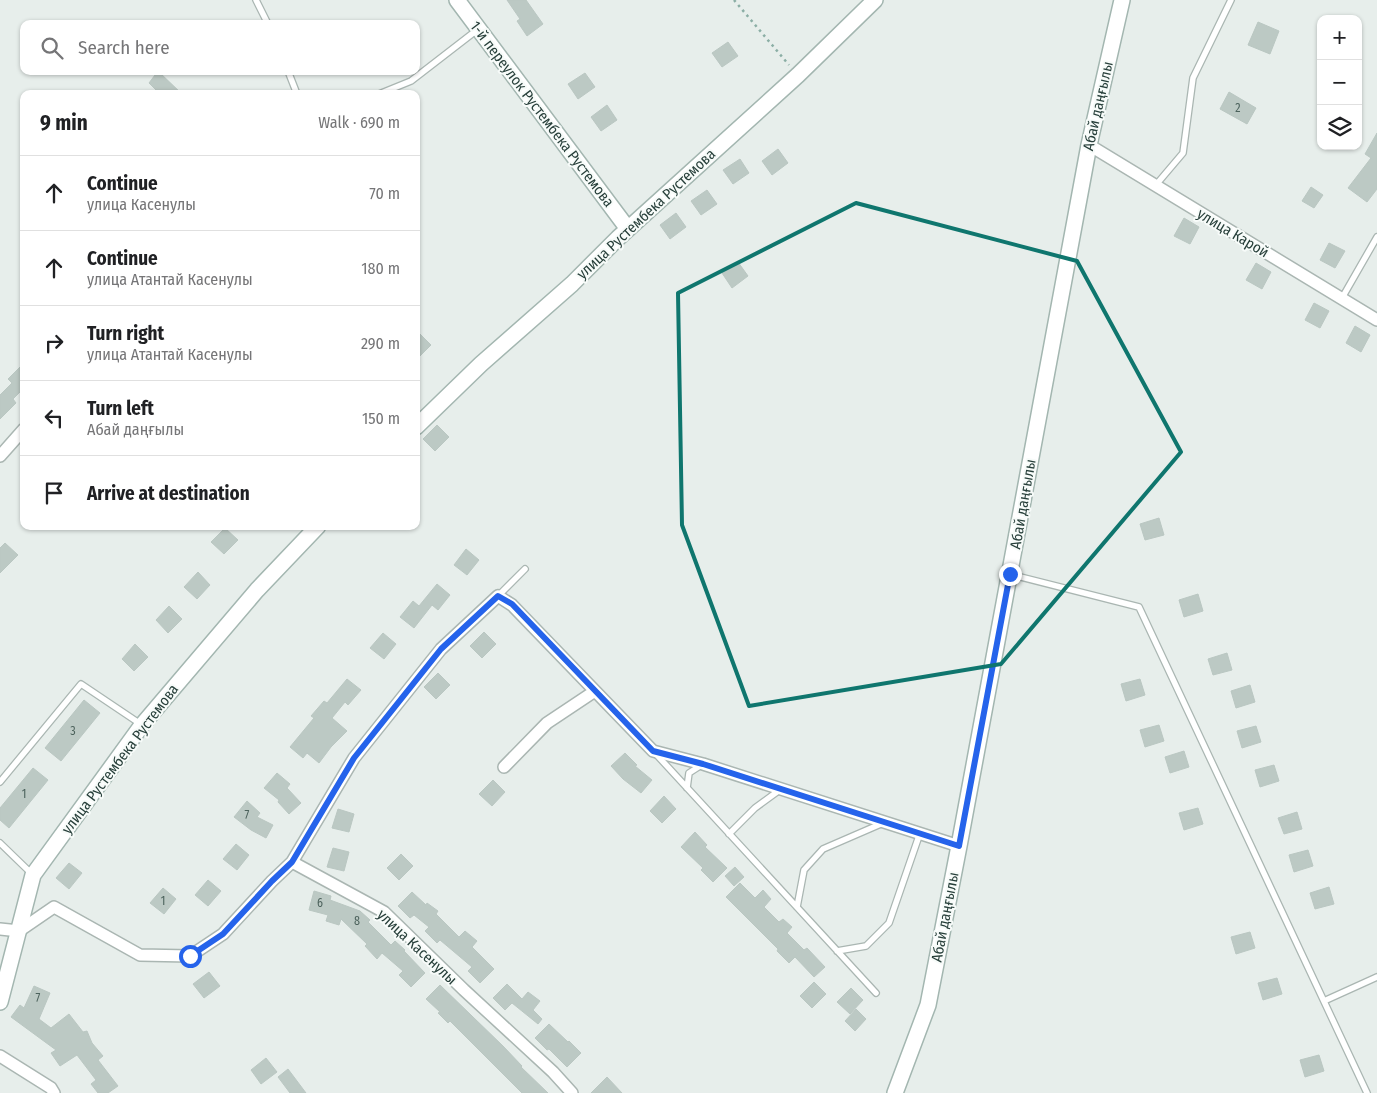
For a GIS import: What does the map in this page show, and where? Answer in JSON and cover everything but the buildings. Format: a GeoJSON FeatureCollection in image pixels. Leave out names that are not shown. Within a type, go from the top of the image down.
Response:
{"type":"FeatureCollection","features":[{"type":"Feature","properties":{"kind":"street","name":"1-й переулок Рустембека Рустемова"},"geometry":{"type":"LineString","coordinates":[[457,0],[628,229]]}},
{"type":"Feature","properties":{"kind":"street","name":"улица Рустембека Рустемова"},"geometry":{"type":"LineString","coordinates":[[420,423],[481,364],[572,284],[618,238],[798,75],[875,0]]}},
{"type":"Feature","properties":{"kind":"street","name":"Абай даңғылы"},"geometry":{"type":"LineString","coordinates":[[895,1093],[928,1005],[1089,145],[1122,0]]}},
{"type":"Feature","properties":{"kind":"street","name":"улица Карой"},"geometry":{"type":"LineString","coordinates":[[1089,145],[1377,320]]}},
{"type":"Feature","properties":{"kind":"street"},"geometry":{"type":"LineString","coordinates":[[0,456],[20,434]]}},
{"type":"Feature","properties":{"kind":"street","name":"улица Рустембека Рустемова"},"geometry":{"type":"LineString","coordinates":[[0,1002],[33,875],[142,725],[257,590],[314,530]]}},
{"type":"Feature","properties":{"kind":"street"},"geometry":{"type":"LineString","coordinates":[[0,929],[19,932],[54,907],[140,955],[190,956],[223,934],[292,862],[354,758],[441,649],[498,596],[512,604],[653,751],[703,764],[959,846]]}},
{"type":"Feature","properties":{"kind":"street"},"geometry":{"type":"LineString","coordinates":[[504,767],[547,723],[595,691]]}},
{"type":"Feature","properties":{"kind":"street","name":"улица Касенулы"},"geometry":{"type":"LineString","coordinates":[[292,862],[384,912],[572,1093]]}},
{"type":"Feature","properties":{"kind":"street"},"geometry":{"type":"LineString","coordinates":[[0,1056],[51,1088],[54,1093]]}},
{"type":"Feature","properties":{"kind":"lane"},"geometry":{"type":"LineString","coordinates":[[256,0],[266,20]]}},
{"type":"Feature","properties":{"kind":"lane"},"geometry":{"type":"LineString","coordinates":[[1155,186],[1183,152],[1193,78],[1231,0]]}},
{"type":"Feature","properties":{"kind":"lane"},"geometry":{"type":"LineString","coordinates":[[420,73],[478,29]]}},
{"type":"Feature","properties":{"kind":"lane"},"geometry":{"type":"LineString","coordinates":[[290,75],[295,90]]}},
{"type":"Feature","properties":{"kind":"lane"},"geometry":{"type":"LineString","coordinates":[[388,90],[418,75]]}},
{"type":"Feature","properties":{"kind":"lane"},"geometry":{"type":"LineString","coordinates":[[1342,298],[1377,237]]}},
{"type":"Feature","properties":{"kind":"lane"},"geometry":{"type":"LineString","coordinates":[[498,596],[525,569]]}},
{"type":"Feature","properties":{"kind":"lane"},"geometry":{"type":"LineString","coordinates":[[1010,574],[1139,607],[1367,1093]]}},
{"type":"Feature","properties":{"kind":"lane"},"geometry":{"type":"LineString","coordinates":[[0,782],[81,684],[142,725]]}},
{"type":"Feature","properties":{"kind":"lane"},"geometry":{"type":"LineString","coordinates":[[653,751],[876,993]]}},
{"type":"Feature","properties":{"kind":"lane"},"geometry":{"type":"LineString","coordinates":[[687,788],[689,773],[703,764]]}},
{"type":"Feature","properties":{"kind":"lane"},"geometry":{"type":"LineString","coordinates":[[729,834],[755,808],[781,789]]}},
{"type":"Feature","properties":{"kind":"lane"},"geometry":{"type":"LineString","coordinates":[[797,907],[804,870],[823,849],[885,822]]}},
{"type":"Feature","properties":{"kind":"lane"},"geometry":{"type":"LineString","coordinates":[[838,951],[866,946],[889,923],[920,833]]}},
{"type":"Feature","properties":{"kind":"lane"},"geometry":{"type":"LineString","coordinates":[[0,843],[33,875]]}},
{"type":"Feature","properties":{"kind":"lane"},"geometry":{"type":"LineString","coordinates":[[1324,1001],[1377,977]]}},
{"type":"Feature","properties":{"kind":"path"},"geometry":{"type":"LineString","coordinates":[[734,0],[798,75]]}},
{"type":"Feature","properties":{"kind":"highlighted area"},"geometry":{"type":"Polygon","coordinates":[[[856,203],[1077,261],[1181,452],[1001,664],[749,706],[682,525],[678,293],[856,203]]]}},
{"type":"Feature","properties":{"kind":"route"},"geometry":{"type":"LineString","coordinates":[[190,956],[223,934],[292,862],[354,758],[441,649],[498,596],[512,604],[653,751],[703,764],[959,846],[1010,574]]}}]}
